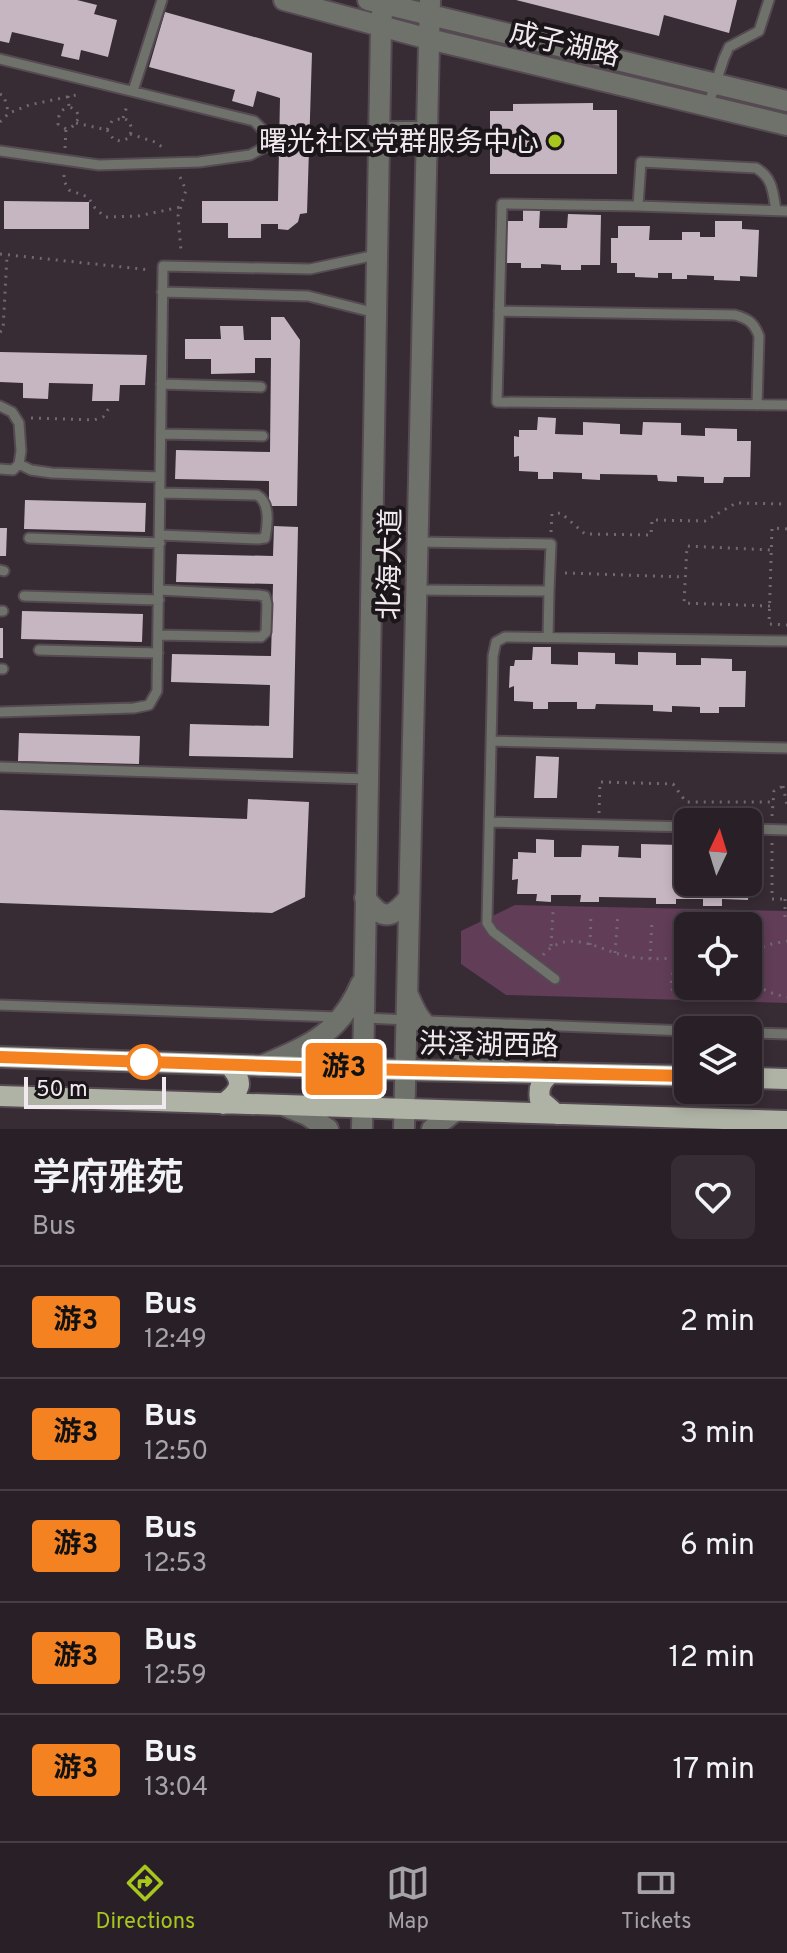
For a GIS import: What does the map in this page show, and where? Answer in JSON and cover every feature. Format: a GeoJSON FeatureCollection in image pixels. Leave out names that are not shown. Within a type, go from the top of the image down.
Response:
{"type":"FeatureCollection","features":[{"type":"Feature","properties":{"kind":"main road","name":"洪泽湖西路"},"geometry":{"type":"LineString","coordinates":[[0,1057],[674,1076]]}},
{"type":"Feature","properties":{"kind":"main road"},"geometry":{"type":"LineString","coordinates":[[223,1104],[235,1096],[240,1083],[238,1075],[229,1065]]}},
{"type":"Feature","properties":{"kind":"main road"},"geometry":{"type":"LineString","coordinates":[[551,1073],[542,1080],[540,1100],[556,1114]]}},
{"type":"Feature","properties":{"kind":"main road"},"geometry":{"type":"LineString","coordinates":[[762,1078],[787,1079]]}},
{"type":"Feature","properties":{"kind":"main road"},"geometry":{"type":"LineString","coordinates":[[0,1096],[285,1106],[362,1119],[404,1120],[455,1111],[787,1121]]}},
{"type":"Feature","properties":{"kind":"street","name":"成子湖路"},"geometry":{"type":"LineString","coordinates":[[284,0],[429,39],[787,125]]}},
{"type":"Feature","properties":{"kind":"street","name":"成子湖路"},"geometry":{"type":"LineString","coordinates":[[378,1],[430,8],[787,101]]}},
{"type":"Feature","properties":{"kind":"street","name":"北海大道"},"geometry":{"type":"LineString","coordinates":[[362,1119],[363,1069],[354,1018],[364,977],[380,132],[381,27],[378,1]]}},
{"type":"Feature","properties":{"kind":"street","name":"北海大道"},"geometry":{"type":"LineString","coordinates":[[404,1120],[405,1070],[414,1020],[407,993],[430,8]]}},
{"type":"Feature","properties":{"kind":"street"},"geometry":{"type":"LineString","coordinates":[[380,132],[426,132]]}},
{"type":"Feature","properties":{"kind":"street"},"geometry":{"type":"LineString","coordinates":[[365,898],[376,912],[387,915],[398,911],[409,898]]}},
{"type":"Feature","properties":{"kind":"street"},"geometry":{"type":"LineString","coordinates":[[261,1066],[354,1018]]}},
{"type":"Feature","properties":{"kind":"street"},"geometry":{"type":"LineString","coordinates":[[414,1020],[463,1052],[509,1072]]}},
{"type":"Feature","properties":{"kind":"street"},"geometry":{"type":"LineString","coordinates":[[285,1106],[307,1115],[328,1129]]}},
{"type":"Feature","properties":{"kind":"street"},"geometry":{"type":"LineString","coordinates":[[432,1129],[455,1111]]}},
{"type":"Feature","properties":{"kind":"lane"},"geometry":{"type":"LineString","coordinates":[[133,91],[162,0]]}},
{"type":"Feature","properties":{"kind":"lane"},"geometry":{"type":"LineString","coordinates":[[708,106],[729,47],[759,31],[769,0]]}},
{"type":"Feature","properties":{"kind":"lane"},"geometry":{"type":"LineString","coordinates":[[0,59],[254,121],[265,132],[265,147],[250,155],[199,162],[99,165],[0,151]]}},
{"type":"Feature","properties":{"kind":"lane"},"geometry":{"type":"LineString","coordinates":[[638,206],[641,162],[756,168],[766,174],[782,211],[502,204],[497,402],[787,405]]}},
{"type":"Feature","properties":{"kind":"lane"},"geometry":{"type":"LineString","coordinates":[[0,712],[134,708],[149,705],[157,691],[163,269],[310,269],[378,255]]}},
{"type":"Feature","properties":{"kind":"lane"},"geometry":{"type":"LineString","coordinates":[[162,292],[308,296],[376,313]]}},
{"type":"Feature","properties":{"kind":"lane"},"geometry":{"type":"LineString","coordinates":[[499,311],[735,315],[748,318],[759,336],[757,405]]}},
{"type":"Feature","properties":{"kind":"lane"},"geometry":{"type":"LineString","coordinates":[[161,384],[261,387]]}},
{"type":"Feature","properties":{"kind":"lane"},"geometry":{"type":"LineString","coordinates":[[0,406],[12,412],[19,423],[21,451],[19,464],[13,470],[0,469]]}},
{"type":"Feature","properties":{"kind":"lane"},"geometry":{"type":"LineString","coordinates":[[161,434],[263,436]]}},
{"type":"Feature","properties":{"kind":"lane"},"geometry":{"type":"LineString","coordinates":[[19,464],[31,470],[52,473],[160,477]]}},
{"type":"Feature","properties":{"kind":"lane"},"geometry":{"type":"LineString","coordinates":[[29,538],[265,538],[266,505],[263,498],[257,495],[160,493]]}},
{"type":"Feature","properties":{"kind":"lane"},"geometry":{"type":"LineString","coordinates":[[417,542],[551,544],[548,638]]}},
{"type":"Feature","properties":{"kind":"lane"},"geometry":{"type":"LineString","coordinates":[[416,590],[549,591]]}},
{"type":"Feature","properties":{"kind":"lane"},"geometry":{"type":"LineString","coordinates":[[24,596],[265,596],[266,632],[261,637],[158,635]]}},
{"type":"Feature","properties":{"kind":"lane"},"geometry":{"type":"LineString","coordinates":[[555,979],[493,932],[487,923],[493,656],[496,642],[505,637],[787,641]]}},
{"type":"Feature","properties":{"kind":"lane"},"geometry":{"type":"LineString","coordinates":[[39,650],[158,653]]}},
{"type":"Feature","properties":{"kind":"lane"},"geometry":{"type":"LineString","coordinates":[[491,741],[787,748]]}},
{"type":"Feature","properties":{"kind":"lane"},"geometry":{"type":"LineString","coordinates":[[0,767],[367,779]]}},
{"type":"Feature","properties":{"kind":"lane"},"geometry":{"type":"LineString","coordinates":[[490,822],[674,827]]}},
{"type":"Feature","properties":{"kind":"lane"},"geometry":{"type":"LineString","coordinates":[[762,829],[787,830]]}},
{"type":"Feature","properties":{"kind":"lane"},"geometry":{"type":"LineString","coordinates":[[0,1005],[674,1030]]}},
{"type":"Feature","properties":{"kind":"lane"},"geometry":{"type":"LineString","coordinates":[[762,1033],[787,1034]]}},
{"type":"Feature","properties":{"kind":"path"},"geometry":{"type":"LineString","coordinates":[[0,122],[9,113],[29,105],[83,93]]}},
{"type":"Feature","properties":{"kind":"path"},"geometry":{"type":"LineString","coordinates":[[0,94],[4,96],[9,113]]}},
{"type":"Feature","properties":{"kind":"path"},"geometry":{"type":"LineString","coordinates":[[68,96],[69,106],[79,118],[66,129],[58,124],[58,116],[62,109],[69,106]]}},
{"type":"Feature","properties":{"kind":"path"},"geometry":{"type":"LineString","coordinates":[[76,123],[107,130],[114,140],[121,141],[129,138],[132,129],[129,121],[123,118],[112,121],[107,130]]}},
{"type":"Feature","properties":{"kind":"path"},"geometry":{"type":"LineString","coordinates":[[130,134],[155,142],[168,152],[186,190],[178,216],[181,267]]}},
{"type":"Feature","properties":{"kind":"path"},"geometry":{"type":"LineString","coordinates":[[64,160],[64,181],[69,190],[88,197],[105,217],[138,216],[181,207]]}},
{"type":"Feature","properties":{"kind":"path"},"geometry":{"type":"LineString","coordinates":[[0,254],[163,269]]}},
{"type":"Feature","properties":{"kind":"path"},"geometry":{"type":"LineString","coordinates":[[0,332],[3,330],[7,256]]}},
{"type":"Feature","properties":{"kind":"path"},"geometry":{"type":"LineString","coordinates":[[16,418],[94,420],[103,417],[109,408]]}},
{"type":"Feature","properties":{"kind":"path"},"geometry":{"type":"LineString","coordinates":[[551,544],[552,514],[561,513],[585,534],[651,535],[652,520],[705,521],[736,503],[787,504]]}},
{"type":"Feature","properties":{"kind":"path"},"geometry":{"type":"LineString","coordinates":[[787,529],[772,528],[769,624],[787,625]]}},
{"type":"Feature","properties":{"kind":"path"},"geometry":{"type":"LineString","coordinates":[[770,606],[684,603],[687,546],[771,550]]}},
{"type":"Feature","properties":{"kind":"path"},"geometry":{"type":"LineString","coordinates":[[550,572],[685,577]]}},
{"type":"Feature","properties":{"kind":"path"},"geometry":{"type":"LineString","coordinates":[[598,825],[600,782],[673,784],[686,802],[772,802]]}},
{"type":"Feature","properties":{"kind":"path"},"geometry":{"type":"LineString","coordinates":[[787,805],[785,785],[774,791],[772,802],[772,899],[786,899],[787,921]]}},
{"type":"Feature","properties":{"kind":"path"},"geometry":{"type":"LineString","coordinates":[[551,946],[553,912]]}},
{"type":"Feature","properties":{"kind":"path"},"geometry":{"type":"LineString","coordinates":[[590,945],[591,914]]}},
{"type":"Feature","properties":{"kind":"path"},"geometry":{"type":"LineString","coordinates":[[615,953],[618,914]]}},
{"type":"Feature","properties":{"kind":"path"},"geometry":{"type":"LineString","coordinates":[[650,959],[652,920]]}},
{"type":"Feature","properties":{"kind":"path"},"geometry":{"type":"LineString","coordinates":[[535,964],[551,946],[561,941],[581,942],[615,953],[650,959],[674,958]]}},
{"type":"Feature","properties":{"kind":"path"},"geometry":{"type":"LineString","coordinates":[[762,947],[787,941]]}},
{"type":"Feature","properties":{"kind":"path"},"geometry":{"type":"LineString","coordinates":[[674,970],[671,989],[674,993]]}},
{"type":"Feature","properties":{"kind":"path"},"geometry":{"type":"LineString","coordinates":[[762,987],[787,997]]}},
{"type":"Feature","properties":{"kind":"shaded area"},"geometry":{"type":"Polygon","coordinates":[[[515,905],[787,911],[787,1003],[682,1000],[762,1000],[762,912],[674,912],[674,1000],[506,995],[461,964],[461,931],[515,905]]]}},
{"type":"Feature","properties":{"kind":"building"},"geometry":{"type":"Polygon","coordinates":[[[0,0],[77,0],[97,5],[94,14],[117,20],[108,57],[81,50],[79,60],[61,56],[64,44],[12,32],[9,43],[0,41],[0,0]]]}},
{"type":"Feature","properties":{"kind":"building"},"geometry":{"type":"Polygon","coordinates":[[[516,0],[737,0],[729,33],[664,15],[659,36],[516,0]]]}},
{"type":"Feature","properties":{"kind":"building"},"geometry":{"type":"Polygon","coordinates":[[[165,12],[312,53],[307,213],[300,214],[298,222],[288,230],[278,229],[278,224],[261,224],[261,238],[228,238],[228,223],[202,223],[202,201],[278,201],[280,98],[257,91],[253,107],[232,101],[235,90],[149,67],[165,12]]]}},
{"type":"Feature","properties":{"kind":"building"},"geometry":{"type":"Polygon","coordinates":[[[593,103],[593,110],[617,110],[617,174],[490,174],[490,111],[513,111],[513,104],[593,103]]]}},
{"type":"Feature","properties":{"kind":"building"},"geometry":{"type":"Polygon","coordinates":[[[4,201],[89,202],[89,229],[4,229],[4,201]]]}},
{"type":"Feature","properties":{"kind":"building"},"geometry":{"type":"Polygon","coordinates":[[[523,210],[540,210],[539,228],[567,228],[568,214],[601,215],[600,265],[581,265],[581,270],[561,270],[561,265],[541,264],[541,268],[521,268],[521,263],[505,263],[506,221],[523,221],[523,210]]]}},
{"type":"Feature","properties":{"kind":"building"},"geometry":{"type":"Polygon","coordinates":[[[715,221],[742,221],[742,229],[759,230],[757,277],[740,276],[740,281],[687,275],[687,279],[672,279],[672,273],[658,273],[658,278],[635,277],[635,273],[617,273],[617,263],[611,263],[611,238],[618,238],[618,226],[650,226],[649,240],[682,240],[682,232],[700,232],[700,237],[715,237],[715,221]]]}},
{"type":"Feature","properties":{"kind":"building"},"geometry":{"type":"Polygon","coordinates":[[[271,317],[284,317],[300,340],[297,506],[269,506],[269,481],[175,479],[176,450],[270,452],[271,358],[255,358],[255,373],[211,374],[211,359],[185,359],[185,339],[221,339],[220,326],[243,326],[244,340],[271,340],[271,317]]]}},
{"type":"Feature","properties":{"kind":"building"},"geometry":{"type":"Polygon","coordinates":[[[0,352],[147,355],[145,385],[120,385],[119,401],[92,401],[93,384],[49,383],[48,399],[23,398],[23,383],[0,382],[0,352]]]}},
{"type":"Feature","properties":{"kind":"building"},"geometry":{"type":"Polygon","coordinates":[[[538,417],[556,418],[555,434],[583,435],[583,422],[620,424],[620,434],[642,435],[643,422],[681,423],[681,435],[705,436],[705,428],[737,429],[737,441],[751,441],[750,477],[724,477],[723,483],[704,483],[704,477],[677,476],[677,482],[658,481],[657,475],[600,474],[600,480],[582,479],[582,473],[553,472],[553,479],[538,479],[538,472],[519,471],[519,456],[514,457],[514,436],[519,437],[519,430],[537,430],[538,417]]]}},
{"type":"Feature","properties":{"kind":"building"},"geometry":{"type":"Polygon","coordinates":[[[25,500],[146,503],[145,532],[24,529],[25,500]]]}},
{"type":"Feature","properties":{"kind":"building"},"geometry":{"type":"Polygon","coordinates":[[[274,526],[298,527],[293,758],[189,756],[190,724],[269,726],[270,685],[171,682],[172,654],[271,656],[273,584],[176,582],[177,554],[273,556],[274,526]]]}},
{"type":"Feature","properties":{"kind":"building"},"geometry":{"type":"Polygon","coordinates":[[[0,528],[7,528],[6,556],[0,556],[0,528]]]}},
{"type":"Feature","properties":{"kind":"building"},"geometry":{"type":"Polygon","coordinates":[[[22,611],[143,614],[142,642],[21,639],[22,611]]]}},
{"type":"Feature","properties":{"kind":"building"},"geometry":{"type":"Polygon","coordinates":[[[0,628],[3,628],[3,658],[0,658],[0,628]]]}},
{"type":"Feature","properties":{"kind":"building"},"geometry":{"type":"Polygon","coordinates":[[[533,647],[551,647],[551,664],[578,665],[578,652],[615,653],[615,664],[638,665],[638,652],[676,653],[676,665],[701,665],[701,658],[732,659],[732,671],[746,671],[745,707],[719,707],[719,713],[700,713],[700,707],[672,706],[672,712],[653,711],[653,705],[596,704],[595,709],[577,709],[577,702],[548,702],[548,709],[533,709],[533,702],[514,701],[514,686],[509,688],[510,666],[514,666],[515,660],[532,660],[533,647]]]}},
{"type":"Feature","properties":{"kind":"building"},"geometry":{"type":"Polygon","coordinates":[[[19,733],[140,736],[139,764],[18,761],[19,733]]]}},
{"type":"Feature","properties":{"kind":"building"},"geometry":{"type":"Polygon","coordinates":[[[536,756],[559,757],[557,798],[534,798],[536,756]]]}},
{"type":"Feature","properties":{"kind":"building"},"geometry":{"type":"Polygon","coordinates":[[[248,799],[309,802],[305,897],[272,913],[0,903],[0,810],[247,819],[248,799]]]}},
{"type":"Feature","properties":{"kind":"building"},"geometry":{"type":"Polygon","coordinates":[[[536,839],[554,840],[554,857],[581,857],[582,845],[619,846],[618,857],[641,858],[641,844],[674,845],[674,896],[748,896],[748,900],[722,899],[722,906],[703,906],[703,899],[676,899],[676,904],[656,904],[656,898],[599,897],[599,902],[580,902],[581,895],[551,895],[551,902],[536,901],[537,894],[517,894],[518,879],[512,880],[513,859],[518,859],[518,852],[536,853],[536,839]]]}},
{"type":"Feature","properties":{"kind":"bus line","name":"游3"},"geometry":{"type":"LineString","coordinates":[[0,1057],[674,1076]]}},
{"type":"Feature","properties":{"kind":"place","name":"曙光社区党群服务中心"},"geometry":{"type":"Point","coordinates":[555,141]}}]}
